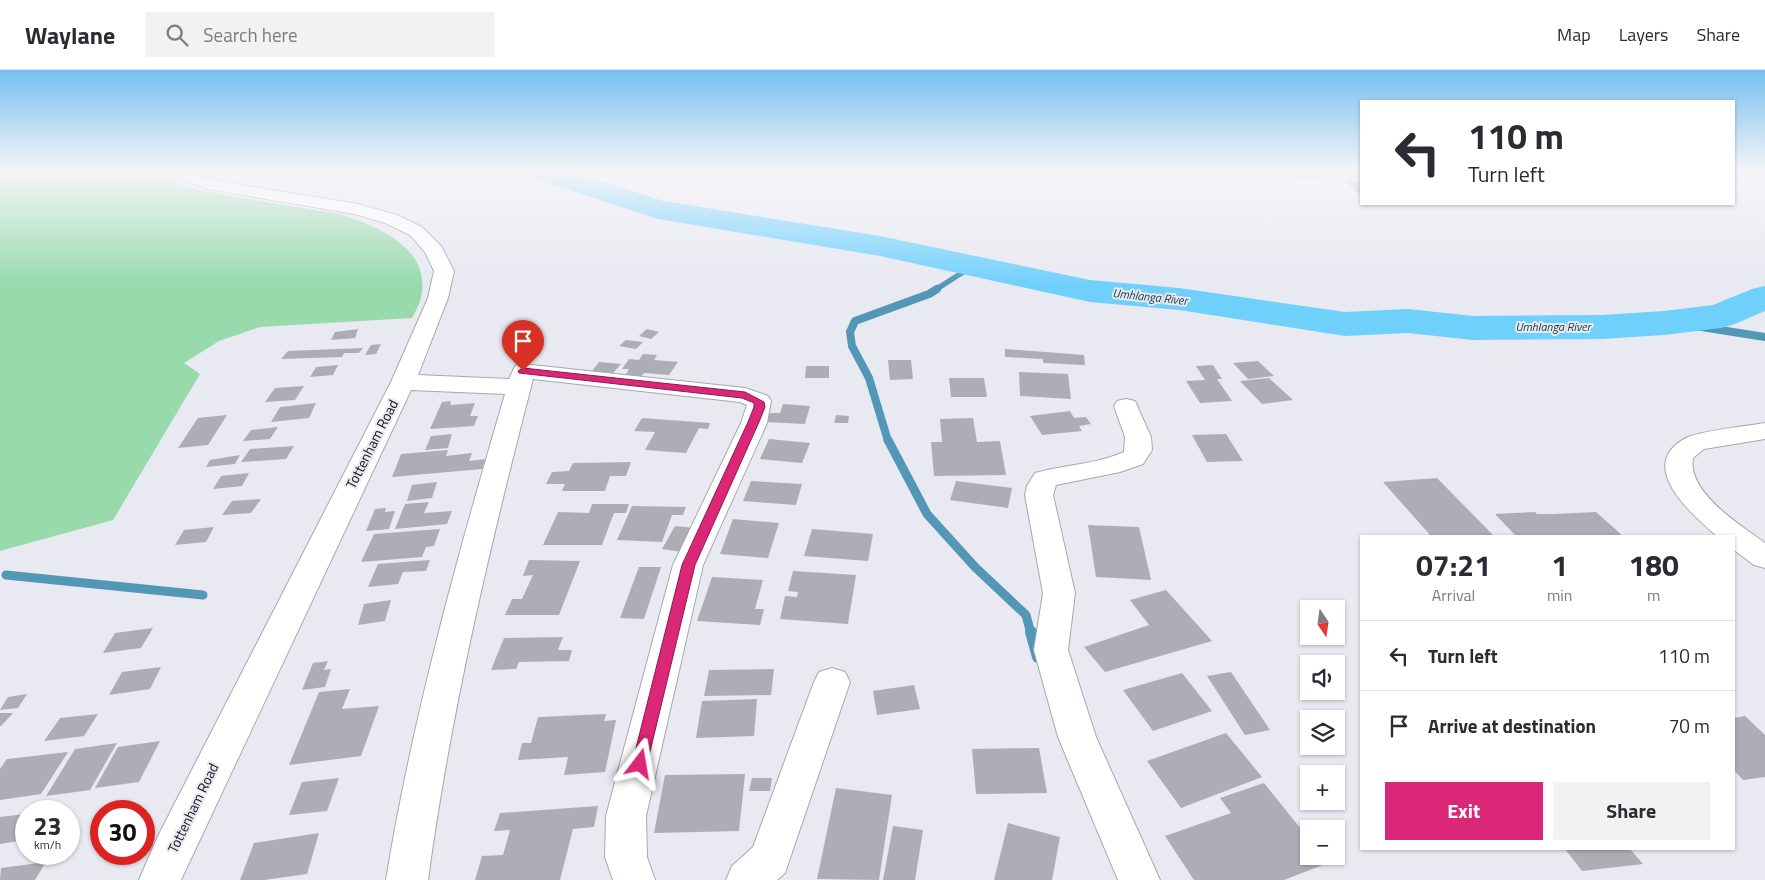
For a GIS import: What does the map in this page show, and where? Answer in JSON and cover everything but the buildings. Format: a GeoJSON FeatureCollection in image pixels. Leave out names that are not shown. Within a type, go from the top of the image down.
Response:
{"type":"FeatureCollection","features":[{"type":"Feature","properties":{"kind":"street","name":"Tottenham Road"},"geometry":{"type":"LineString","coordinates":[[160,880],[177,841],[403,382],[438,298],[444,271],[434,250],[416,231],[391,218],[357,210]]}},
{"type":"Feature","properties":{"kind":"street"},"geometry":{"type":"LineString","coordinates":[[407,880],[416,808],[442,680],[523,371],[745,395],[759,402],[760,407],[754,422],[688,565],[626,816],[626,857],[634,880]]}},
{"type":"Feature","properties":{"kind":"street"},"geometry":{"type":"LineString","coordinates":[[403,382],[518,387]]}},
{"type":"Feature","properties":{"kind":"street"},"geometry":{"type":"LineString","coordinates":[[1126,406],[1138,437],[1139,450],[1134,458],[1120,464],[1063,474],[1046,479],[1041,486],[1039,495],[1048,528],[1059,594],[1051,650],[1077,737],[1139,880]]}},
{"type":"Feature","properties":{"kind":"street"},"geometry":{"type":"LineString","coordinates":[[1735,535],[1723,526],[1689,492],[1678,472],[1680,455],[1696,443],[1765,431]]}},
{"type":"Feature","properties":{"kind":"street"},"geometry":{"type":"LineString","coordinates":[[1735,535],[1765,558]]}},
{"type":"Feature","properties":{"kind":"street"},"geometry":{"type":"LineString","coordinates":[[747,880],[770,859],[832,682]]}},
{"type":"Feature","properties":{"kind":"green space"},"geometry":{"type":"Polygon","coordinates":[[[0,210],[314,210],[339,214],[369,225],[398,241],[410,252],[418,265],[422,280],[420,300],[412,318],[260,327],[219,341],[184,363],[200,374],[113,520],[0,551],[0,210]]]}},
{"type":"Feature","properties":{"kind":"waterway","name":"Umhlanga River"},"geometry":{"type":"LineString","coordinates":[[657,210],[880,246],[1090,291],[1179,299],[1345,324],[1408,321],[1473,328],[1602,327],[1664,323],[1721,316],[1765,297]]}},
{"type":"Feature","properties":{"kind":"waterway"},"geometry":{"type":"LineString","coordinates":[[935,290],[971,267]]}},
{"type":"Feature","properties":{"kind":"waterway"},"geometry":{"type":"LineString","coordinates":[[888,441],[869,378],[852,346],[850,332],[855,321],[929,294],[937,289]]}},
{"type":"Feature","properties":{"kind":"waterway"},"geometry":{"type":"LineString","coordinates":[[1670,322],[1765,337]]}},
{"type":"Feature","properties":{"kind":"waterway"},"geometry":{"type":"LineString","coordinates":[[888,440],[927,514],[975,567],[1026,615],[1031,634]]}},
{"type":"Feature","properties":{"kind":"waterway"},"geometry":{"type":"LineString","coordinates":[[6,575],[203,595]]}},
{"type":"Feature","properties":{"kind":"waterway"},"geometry":{"type":"LineString","coordinates":[[1031,632],[1038,657]]}},
{"type":"Feature","properties":{"kind":"route"},"geometry":{"type":"LineString","coordinates":[[523,371],[745,395],[759,402],[760,407],[754,422],[688,565],[640,764]]}}]}
